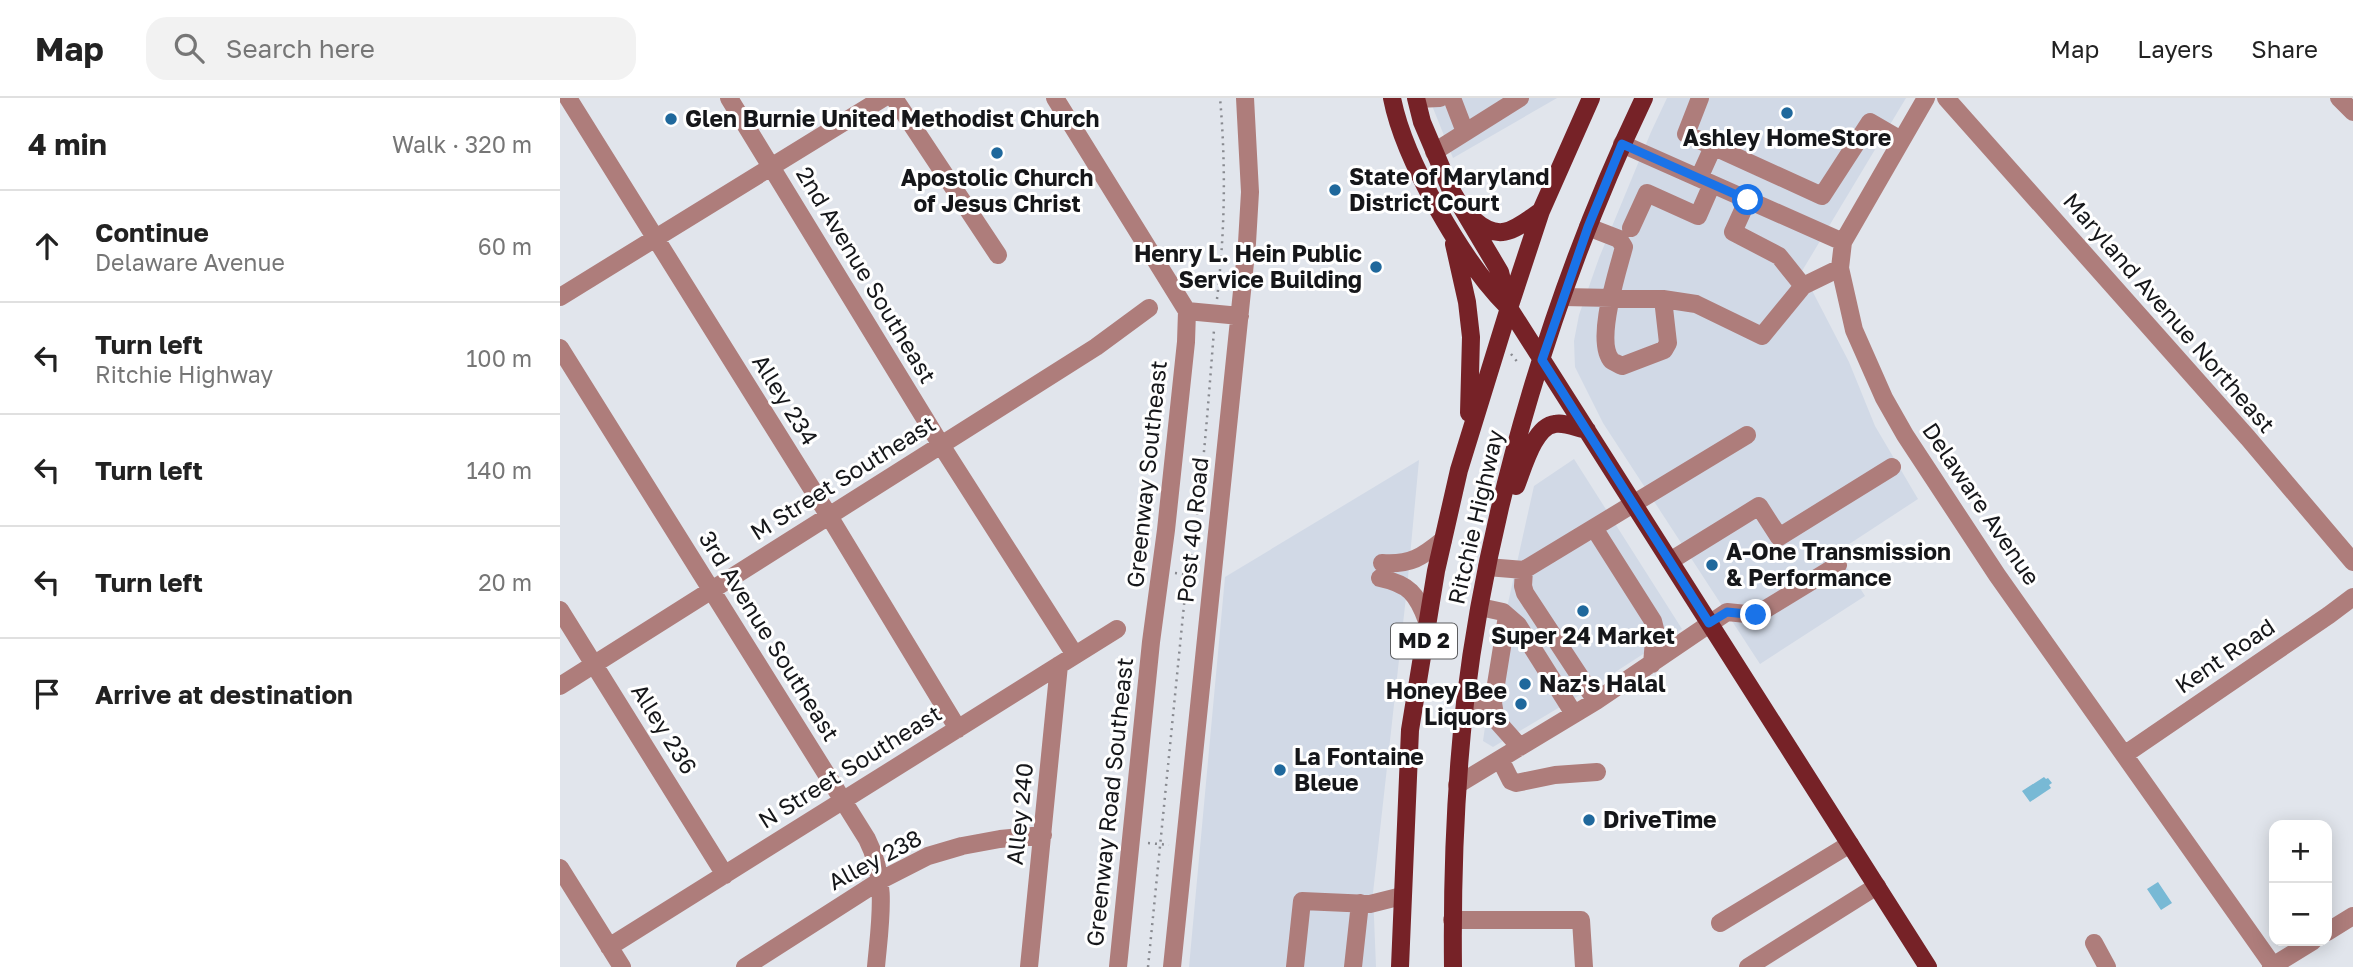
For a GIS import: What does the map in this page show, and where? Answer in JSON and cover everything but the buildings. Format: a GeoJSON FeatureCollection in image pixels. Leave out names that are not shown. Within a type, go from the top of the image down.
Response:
{"type":"FeatureCollection","features":[{"type":"Feature","properties":{"kind":"main road"},"geometry":{"type":"LineString","coordinates":[[1392,98],[1406,146],[1451,230],[1491,290],[1509,308],[1928,967]]}},
{"type":"Feature","properties":{"kind":"main road"},"geometry":{"type":"LineString","coordinates":[[1417,98],[1422,122],[1461,209],[1500,272],[1509,308]]}},
{"type":"Feature","properties":{"kind":"main road","name":"Ritchie Highway"},"geometry":{"type":"LineString","coordinates":[[1400,967],[1410,730],[1443,540],[1468,438],[1541,211],[1591,98]]}},
{"type":"Feature","properties":{"kind":"main road","name":"Ritchie Highway"},"geometry":{"type":"LineString","coordinates":[[1453,967],[1457,785],[1468,679],[1487,566],[1521,430],[1563,297],[1588,227],[1644,98]]}},
{"type":"Feature","properties":{"kind":"main road"},"geometry":{"type":"LineString","coordinates":[[1461,209],[1487,230],[1497,233],[1514,229],[1541,211]]}},
{"type":"Feature","properties":{"kind":"main road"},"geometry":{"type":"LineString","coordinates":[[1451,230],[1471,337],[1468,438]]}},
{"type":"Feature","properties":{"kind":"main road"},"geometry":{"type":"LineString","coordinates":[[1492,545],[1537,434],[1546,426],[1556,423],[1587,430]]}},
{"type":"Feature","properties":{"kind":"street","name":"Alley 234"},"geometry":{"type":"LineString","coordinates":[[568,98],[829,516],[958,729]]}},
{"type":"Feature","properties":{"kind":"street","name":"2nd Avenue Southeast"},"geometry":{"type":"LineString","coordinates":[[729,98],[941,445],[1075,655]]}},
{"type":"Feature","properties":{"kind":"street"},"geometry":{"type":"LineString","coordinates":[[560,297],[883,98]]}},
{"type":"Feature","properties":{"kind":"street"},"geometry":{"type":"LineString","coordinates":[[894,98],[999,255]]}},
{"type":"Feature","properties":{"kind":"street"},"geometry":{"type":"LineString","coordinates":[[1055,98],[1187,311],[1240,316]]}},
{"type":"Feature","properties":{"kind":"street","name":"Post 40 Road"},"geometry":{"type":"LineString","coordinates":[[1172,967],[1240,316],[1250,192],[1245,98]]}},
{"type":"Feature","properties":{"kind":"street"},"geometry":{"type":"LineString","coordinates":[[1417,98],[1440,98]]}},
{"type":"Feature","properties":{"kind":"street"},"geometry":{"type":"LineString","coordinates":[[1452,98],[1465,132]]}},
{"type":"Feature","properties":{"kind":"street"},"geometry":{"type":"LineString","coordinates":[[1434,152],[1520,98]]}},
{"type":"Feature","properties":{"kind":"street"},"geometry":{"type":"LineString","coordinates":[[1700,98],[1686,134],[1822,196],[1870,121],[1902,140]]}},
{"type":"Feature","properties":{"kind":"street"},"geometry":{"type":"LineString","coordinates":[[1622,144],[1843,242],[1926,98]]}},
{"type":"Feature","properties":{"kind":"street","name":"Maryland Avenue Northeast"},"geometry":{"type":"LineString","coordinates":[[1946,98],[2248,438],[2353,562]]}},
{"type":"Feature","properties":{"kind":"street"},"geometry":{"type":"LineString","coordinates":[[2339,98],[2353,112]]}},
{"type":"Feature","properties":{"kind":"street"},"geometry":{"type":"LineString","coordinates":[[1631,228],[1647,193],[1698,216],[1713,147]]}},
{"type":"Feature","properties":{"kind":"street"},"geometry":{"type":"LineString","coordinates":[[1748,200],[1734,232],[1779,256],[1803,286]]}},
{"type":"Feature","properties":{"kind":"street"},"geometry":{"type":"LineString","coordinates":[[1588,227],[1619,239],[1625,247],[1605,329],[1607,351],[1612,361],[1622,366],[1664,349],[1668,343],[1663,299]]}},
{"type":"Feature","properties":{"kind":"street","name":"Delaware Avenue"},"geometry":{"type":"LineString","coordinates":[[1843,242],[1840,268],[1854,330],[1884,398],[1905,435],[1997,575],[2273,967]]}},
{"type":"Feature","properties":{"kind":"street"},"geometry":{"type":"LineString","coordinates":[[1563,297],[1663,299],[1696,304],[1762,337],[1803,286],[1840,268]]}},
{"type":"Feature","properties":{"kind":"street","name":"M Street Southeast"},"geometry":{"type":"LineString","coordinates":[[560,686],[1096,347],[1149,308]]}},
{"type":"Feature","properties":{"kind":"street","name":"Greenway Southeast"},"geometry":{"type":"LineString","coordinates":[[1151,642],[1186,342],[1187,311]]}},
{"type":"Feature","properties":{"kind":"street","name":"3rd Avenue Southeast"},"geometry":{"type":"LineString","coordinates":[[560,348],[872,848],[881,880],[883,901],[876,967]]}},
{"type":"Feature","properties":{"kind":"street"},"geometry":{"type":"LineString","coordinates":[[1487,566],[1524,570],[1747,435]]}},
{"type":"Feature","properties":{"kind":"street"},"geometry":{"type":"LineString","coordinates":[[1670,561],[1759,506],[1779,537],[1892,467]]}},
{"type":"Feature","properties":{"kind":"street"},"geometry":{"type":"LineString","coordinates":[[1594,528],[1653,621],[1655,629],[1652,664]]}},
{"type":"Feature","properties":{"kind":"street"},"geometry":{"type":"LineString","coordinates":[[1427,621],[1413,592],[1381,570],[1422,557],[1443,540]]}},
{"type":"Feature","properties":{"kind":"street"},"geometry":{"type":"LineString","coordinates":[[1457,785],[1596,701],[1727,612],[1756,615],[1838,565]]}},
{"type":"Feature","properties":{"kind":"street"},"geometry":{"type":"LineString","coordinates":[[1524,570],[1522,586],[1525,593],[1596,701]]}},
{"type":"Feature","properties":{"kind":"street","name":"Kent Road"},"geometry":{"type":"LineString","coordinates":[[2124,755],[2353,597]]}},
{"type":"Feature","properties":{"kind":"street"},"geometry":{"type":"LineString","coordinates":[[1480,607],[1503,612],[1518,625],[1574,713]]}},
{"type":"Feature","properties":{"kind":"street","name":"Alley 236"},"geometry":{"type":"LineString","coordinates":[[560,610],[725,875]]}},
{"type":"Feature","properties":{"kind":"street"},"geometry":{"type":"LineString","coordinates":[[1507,616],[1493,704],[1496,720],[1520,747]]}},
{"type":"Feature","properties":{"kind":"street","name":"N Street Southeast"},"geometry":{"type":"LineString","coordinates":[[609,947],[1117,629]]}},
{"type":"Feature","properties":{"kind":"street","name":"Greenway Road Southeast"},"geometry":{"type":"LineString","coordinates":[[1118,967],[1151,642]]}},
{"type":"Feature","properties":{"kind":"street"},"geometry":{"type":"LineString","coordinates":[[1473,647],[1501,650]]}},
{"type":"Feature","properties":{"kind":"street","name":"Alley 240"},"geometry":{"type":"LineString","coordinates":[[1029,967],[1059,665]]}},
{"type":"Feature","properties":{"kind":"street"},"geometry":{"type":"LineString","coordinates":[[1468,679],[1496,680]]}},
{"type":"Feature","properties":{"kind":"street"},"geometry":{"type":"LineString","coordinates":[[1465,704],[1493,704]]}},
{"type":"Feature","properties":{"kind":"street"},"geometry":{"type":"LineString","coordinates":[[1500,759],[1511,781],[1516,783],[1555,775],[1597,772]]}},
{"type":"Feature","properties":{"kind":"street","name":"Alley 238"},"geometry":{"type":"LineString","coordinates":[[745,967],[881,880],[928,856],[1000,839],[1043,835]]}},
{"type":"Feature","properties":{"kind":"street"},"geometry":{"type":"LineString","coordinates":[[1720,923],[1850,844]]}},
{"type":"Feature","properties":{"kind":"street"},"geometry":{"type":"LineString","coordinates":[[560,868],[622,967]]}},
{"type":"Feature","properties":{"kind":"street"},"geometry":{"type":"LineString","coordinates":[[1748,967],[1877,886]]}},
{"type":"Feature","properties":{"kind":"street"},"geometry":{"type":"LineString","coordinates":[[1295,967],[1302,901],[1370,904],[1402,896]]}},
{"type":"Feature","properties":{"kind":"street"},"geometry":{"type":"LineString","coordinates":[[1353,967],[1360,903]]}},
{"type":"Feature","properties":{"kind":"street"},"geometry":{"type":"LineString","coordinates":[[2332,929],[2353,916]]}},
{"type":"Feature","properties":{"kind":"street"},"geometry":{"type":"LineString","coordinates":[[1401,920],[1409,967]]}},
{"type":"Feature","properties":{"kind":"street"},"geometry":{"type":"LineString","coordinates":[[1452,920],[1581,920],[1584,967]]}},
{"type":"Feature","properties":{"kind":"street"},"geometry":{"type":"LineString","coordinates":[[2094,943],[2107,967]]}},
{"type":"Feature","properties":{"kind":"street"},"geometry":{"type":"LineString","coordinates":[[2273,967],[2305,946]]}},
{"type":"Feature","properties":{"kind":"path"},"geometry":{"type":"LineString","coordinates":[[1217,295],[1223,255],[1225,196],[1220,98]]}},
{"type":"Feature","properties":{"kind":"path"},"geometry":{"type":"LineString","coordinates":[[1148,967],[1189,575],[1203,470],[1214,323]]}},
{"type":"Feature","properties":{"kind":"path"},"geometry":{"type":"LineString","coordinates":[[1511,354],[1519,364]]}},
{"type":"Feature","properties":{"kind":"path"},"geometry":{"type":"LineString","coordinates":[[1161,571],[1212,579]]}},
{"type":"Feature","properties":{"kind":"path"},"geometry":{"type":"LineString","coordinates":[[1130,843],[1185,846]]}},
{"type":"Feature","properties":{"kind":"shaded area"},"geometry":{"type":"Polygon","coordinates":[[[1429,98],[1557,98],[1453,158],[1429,98]]]}},
{"type":"Feature","properties":{"kind":"shaded area"},"geometry":{"type":"Polygon","coordinates":[[[1667,98],[1906,98],[1802,271],[1849,362],[1875,426],[1918,499],[1837,552],[1865,596],[1760,664],[1603,423],[1575,367],[1574,341],[1579,315],[1599,258],[1667,98]]]}},
{"type":"Feature","properties":{"kind":"shaded area"},"geometry":{"type":"Polygon","coordinates":[[[1574,459],[1682,629],[1493,747],[1483,741],[1493,671],[1534,486],[1574,459]]]}},
{"type":"Feature","properties":{"kind":"shaded area"},"geometry":{"type":"Polygon","coordinates":[[[1419,460],[1373,893],[1376,967],[1189,967],[1225,577],[1419,460]]]}},
{"type":"Feature","properties":{"kind":"water"},"geometry":{"type":"Polygon","coordinates":[[[2044,777],[2052,783],[2049,785],[2051,788],[2030,802],[2022,791],[2044,777]]]}},
{"type":"Feature","properties":{"kind":"water"},"geometry":{"type":"Polygon","coordinates":[[[2158,882],[2172,903],[2161,910],[2147,889],[2158,882]]]}},
{"type":"Feature","properties":{"kind":"place","name":"Ashley HomeStore"},"geometry":{"type":"Point","coordinates":[1787,113]}},
{"type":"Feature","properties":{"kind":"place","name":"Glen Burnie United Methodist Church"},"geometry":{"type":"Point","coordinates":[671,119]}},
{"type":"Feature","properties":{"kind":"place","name":"Apostolic Church of Jesus Christ"},"geometry":{"type":"Point","coordinates":[997,153]}},
{"type":"Feature","properties":{"kind":"place","name":"State of Maryland District Court"},"geometry":{"type":"Point","coordinates":[1335,190]}},
{"type":"Feature","properties":{"kind":"place","name":"Henry L. Hein Public Service Building"},"geometry":{"type":"Point","coordinates":[1376,267]}},
{"type":"Feature","properties":{"kind":"place","name":"A-One Transmission & Performance"},"geometry":{"type":"Point","coordinates":[1712,565]}},
{"type":"Feature","properties":{"kind":"place","name":"Super 24 Market"},"geometry":{"type":"Point","coordinates":[1583,611]}},
{"type":"Feature","properties":{"kind":"place","name":"Naz's Halal"},"geometry":{"type":"Point","coordinates":[1525,684]}},
{"type":"Feature","properties":{"kind":"place","name":"Honey Bee Liquors"},"geometry":{"type":"Point","coordinates":[1521,704]}},
{"type":"Feature","properties":{"kind":"place","name":"La Fontaine Bleue"},"geometry":{"type":"Point","coordinates":[1280,770]}},
{"type":"Feature","properties":{"kind":"place","name":"DriveTime"},"geometry":{"type":"Point","coordinates":[1589,820]}},
{"type":"Feature","properties":{"kind":"route"},"geometry":{"type":"LineString","coordinates":[[1748,200],[1622,144],[1588,227],[1542,360],[1709,623],[1727,612],[1756,615]]}}]}
